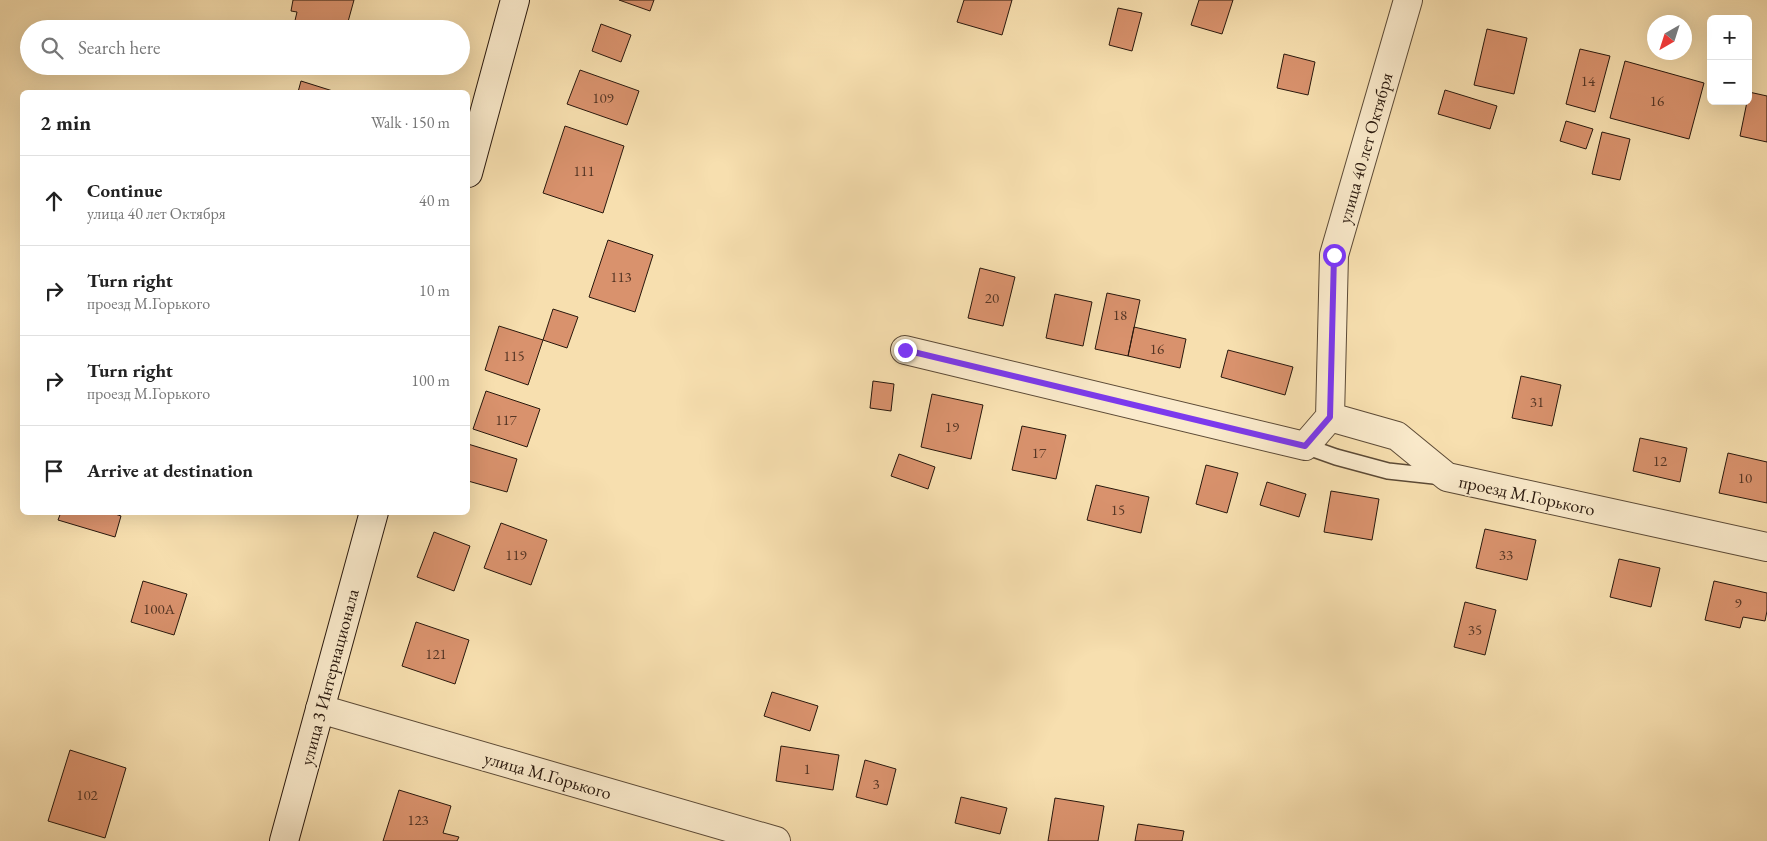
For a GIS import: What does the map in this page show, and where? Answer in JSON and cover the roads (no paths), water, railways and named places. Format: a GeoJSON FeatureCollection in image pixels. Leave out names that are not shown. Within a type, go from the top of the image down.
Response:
{"type":"FeatureCollection","features":[{"type":"Feature","properties":{"kind":"street"},"geometry":{"type":"LineString","coordinates":[[470,166],[515,0]]}},
{"type":"Feature","properties":{"kind":"street","name":"улица 40 лет Октября"},"geometry":{"type":"LineString","coordinates":[[1330,417],[1334,255],[1408,0]]}},
{"type":"Feature","properties":{"kind":"street"},"geometry":{"type":"LineString","coordinates":[[905,350],[1305,446],[1330,417]]}},
{"type":"Feature","properties":{"kind":"street","name":"проезд М.Горького"},"geometry":{"type":"LineString","coordinates":[[1330,417],[1398,436],[1447,478],[1767,547]]}},
{"type":"Feature","properties":{"kind":"street","name":"улица 3 Интернационала"},"geometry":{"type":"LineString","coordinates":[[284,841],[373,515]]}},
{"type":"Feature","properties":{"kind":"street","name":"улица М.Горького"},"geometry":{"type":"LineString","coordinates":[[320,709],[776,841]]}},
{"type":"Feature","properties":{"kind":"lane"},"geometry":{"type":"LineString","coordinates":[[1305,446],[1336,457],[1388,471],[1447,478]]}}]}
